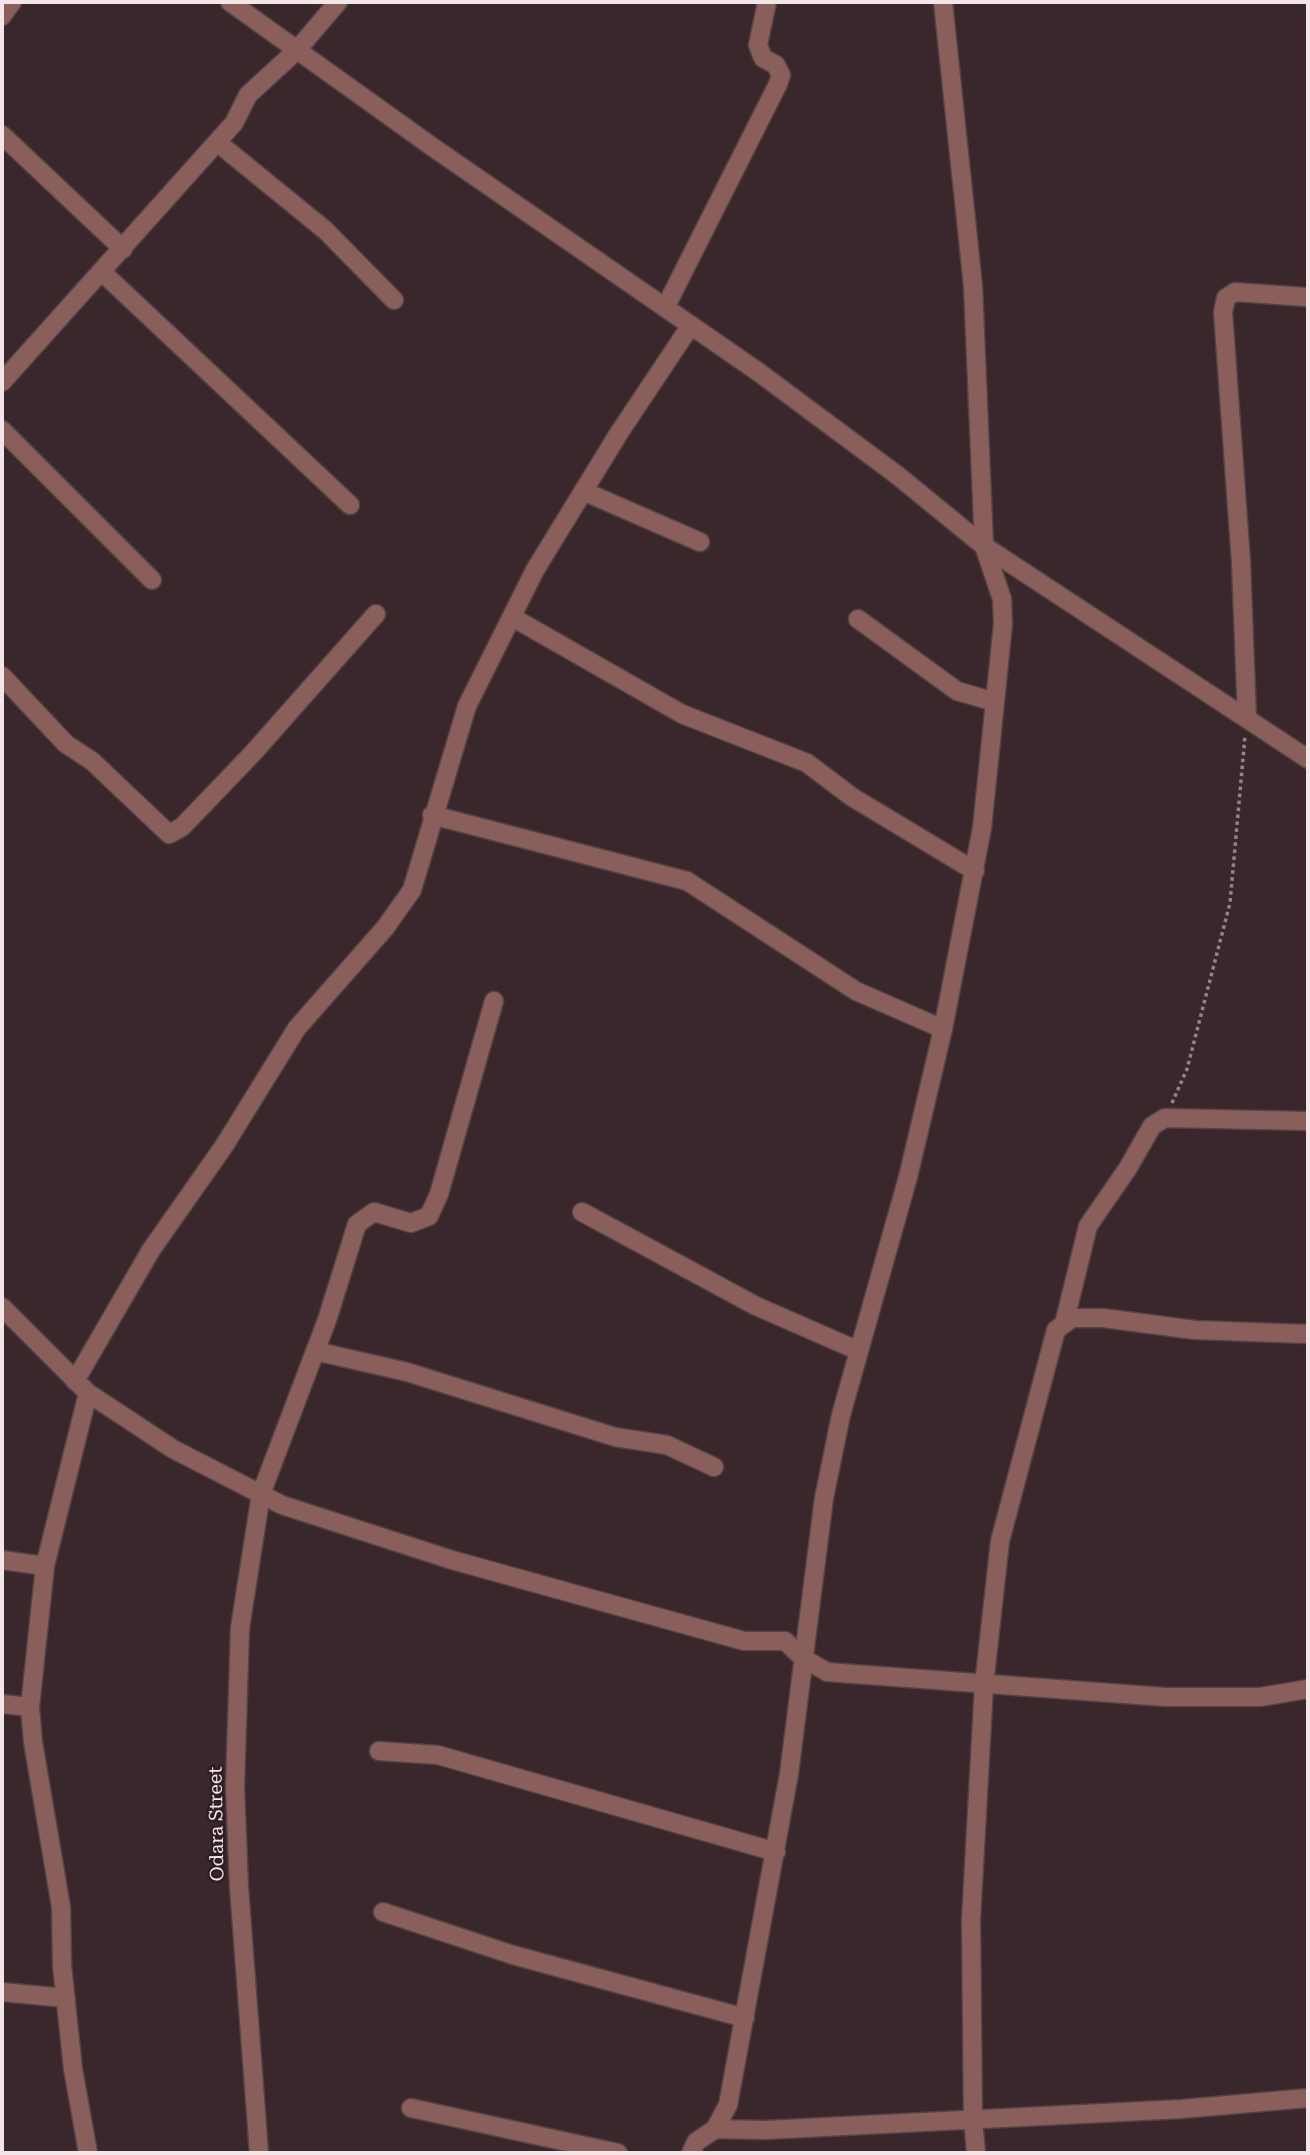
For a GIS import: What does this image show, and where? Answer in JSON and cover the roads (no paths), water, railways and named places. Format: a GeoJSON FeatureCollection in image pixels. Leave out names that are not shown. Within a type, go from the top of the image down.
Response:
{"type":"FeatureCollection","features":[{"type":"Feature","properties":{"kind":"street"},"geometry":{"type":"LineString","coordinates":[[2,16],[12,2]]}},
{"type":"Feature","properties":{"kind":"street"},"geometry":{"type":"LineString","coordinates":[[230,2],[666,306],[897,475],[984,546],[1308,759]]}},
{"type":"Feature","properties":{"kind":"street"},"geometry":{"type":"LineString","coordinates":[[2,382],[234,123],[248,95],[298,50],[338,2]]}},
{"type":"Feature","properties":{"kind":"street"},"geometry":{"type":"LineString","coordinates":[[666,306],[778,84],[780,75],[776,65],[763,58],[758,45],[767,2]]}},
{"type":"Feature","properties":{"kind":"street"},"geometry":{"type":"LineString","coordinates":[[691,2153],[696,2142],[715,2129],[728,2105],[776,1852],[824,1498],[841,1415],[908,1177],[943,1028],[975,871],[995,702],[1003,599],[984,546],[974,286],[943,2]]}},
{"type":"Feature","properties":{"kind":"street"},"geometry":{"type":"LineString","coordinates":[[2,135],[123,248]]}},
{"type":"Feature","properties":{"kind":"street"},"geometry":{"type":"LineString","coordinates":[[217,142],[325,230],[394,300]]}},
{"type":"Feature","properties":{"kind":"street"},"geometry":{"type":"LineString","coordinates":[[102,272],[350,505]]}},
{"type":"Feature","properties":{"kind":"street"},"geometry":{"type":"LineString","coordinates":[[1247,718],[1241,562],[1223,312],[1226,298],[1235,292],[1306,297]]}},
{"type":"Feature","properties":{"kind":"street"},"geometry":{"type":"LineString","coordinates":[[88,2153],[73,2068],[61,1907],[33,1742],[30,1707],[45,1566],[81,1387],[151,1250],[225,1146],[297,1028],[385,928],[412,890],[432,815],[467,706],[535,570],[691,325]]}},
{"type":"Feature","properties":{"kind":"street"},"geometry":{"type":"LineString","coordinates":[[2,430],[152,580]]}},
{"type":"Feature","properties":{"kind":"street"},"geometry":{"type":"LineString","coordinates":[[583,491],[700,542]]}},
{"type":"Feature","properties":{"kind":"street"},"geometry":{"type":"LineString","coordinates":[[2,676],[66,744],[92,761],[169,834],[182,827],[253,753],[376,614]]}},
{"type":"Feature","properties":{"kind":"street"},"geometry":{"type":"LineString","coordinates":[[512,617],[682,713],[807,763],[852,797],[975,871]]}},
{"type":"Feature","properties":{"kind":"street"},"geometry":{"type":"LineString","coordinates":[[858,619],[957,691],[995,702]]}},
{"type":"Feature","properties":{"kind":"street"},"geometry":{"type":"LineString","coordinates":[[432,815],[687,881],[844,985],[943,1028]]}},
{"type":"Feature","properties":{"kind":"street","name":"Odara Street"},"geometry":{"type":"LineString","coordinates":[[259,2153],[239,1887],[235,1787],[240,1628],[261,1494],[315,1351],[357,1224],[374,1212],[411,1223],[429,1216],[439,1194],[494,1002]]}},
{"type":"Feature","properties":{"kind":"street"},"geometry":{"type":"LineString","coordinates":[[1064,1324],[1087,1226],[1128,1168],[1152,1126],[1165,1118],[1308,1121]]}},
{"type":"Feature","properties":{"kind":"street"},"geometry":{"type":"LineString","coordinates":[[582,1212],[756,1306],[859,1351]]}},
{"type":"Feature","properties":{"kind":"street"},"geometry":{"type":"LineString","coordinates":[[2,1307],[81,1387],[173,1449],[282,1505],[452,1560],[744,1641],[785,1641],[803,1658],[827,1672],[1165,1697],[1260,1697],[1308,1689]]}},
{"type":"Feature","properties":{"kind":"street"},"geometry":{"type":"LineString","coordinates":[[976,2153],[973,2118],[971,1920],[984,1685],[1000,1541],[1056,1329],[1072,1318],[1103,1318],[1195,1331],[1308,1334]]}},
{"type":"Feature","properties":{"kind":"street"},"geometry":{"type":"LineString","coordinates":[[315,1351],[407,1372],[615,1437],[667,1446],[714,1468]]}},
{"type":"Feature","properties":{"kind":"street"},"geometry":{"type":"LineString","coordinates":[[2,1560],[45,1566]]}},
{"type":"Feature","properties":{"kind":"street"},"geometry":{"type":"LineString","coordinates":[[2,1704],[30,1707]]}},
{"type":"Feature","properties":{"kind":"street"},"geometry":{"type":"LineString","coordinates":[[379,1751],[438,1755],[776,1852]]}},
{"type":"Feature","properties":{"kind":"street"},"geometry":{"type":"LineString","coordinates":[[383,1912],[513,1955],[745,2018]]}},
{"type":"Feature","properties":{"kind":"street"},"geometry":{"type":"LineString","coordinates":[[2,1992],[66,1998]]}},
{"type":"Feature","properties":{"kind":"street"},"geometry":{"type":"LineString","coordinates":[[715,2129],[765,2130],[1182,2109],[1308,2098]]}},
{"type":"Feature","properties":{"kind":"street"},"geometry":{"type":"LineString","coordinates":[[411,2108],[618,2153]]}}]}
